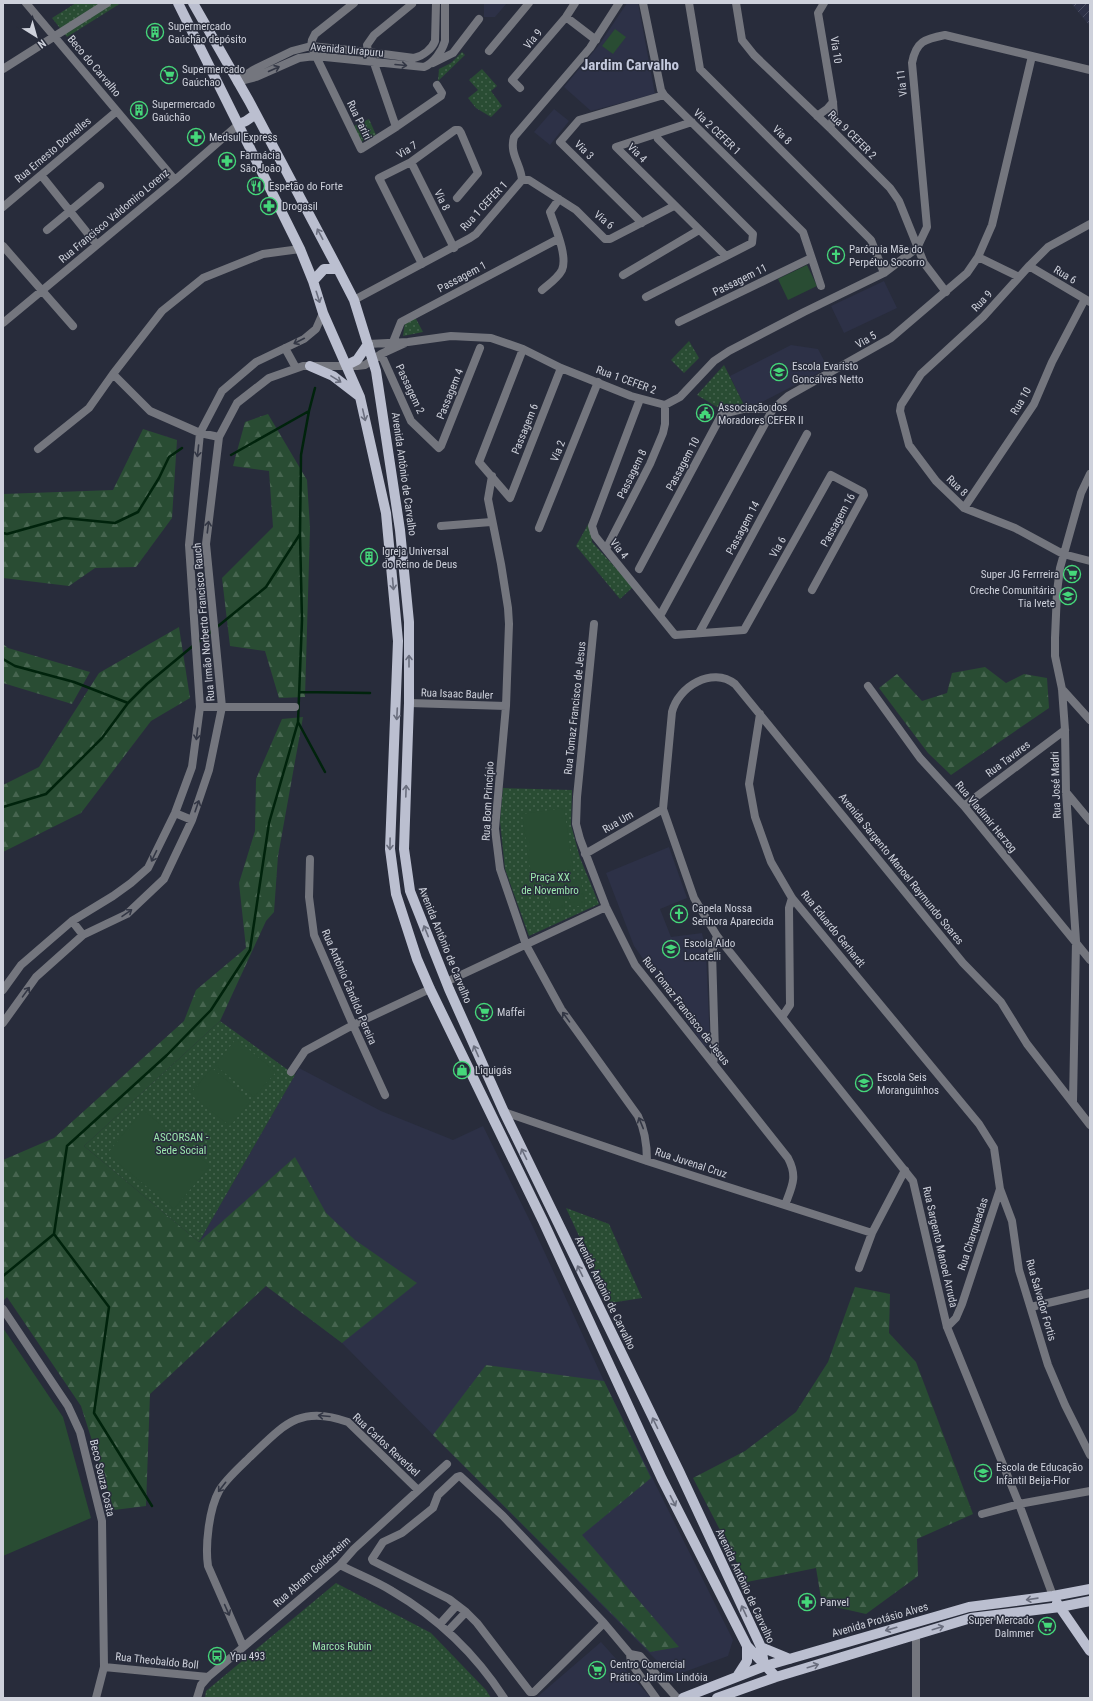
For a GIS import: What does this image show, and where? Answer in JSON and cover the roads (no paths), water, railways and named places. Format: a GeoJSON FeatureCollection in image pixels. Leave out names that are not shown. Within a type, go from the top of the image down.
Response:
{"type":"FeatureCollection","features":[{"type":"Feature","properties":{"kind":"main road","name":"Avenida Antônio de Carvalho"},"geometry":{"type":"LineString","coordinates":[[178,3],[300,249],[313,281],[323,313],[360,396],[386,513],[398,641],[390,849],[396,894],[422,973],[543,1220],[662,1479],[747,1646],[765,1666]]}},
{"type":"Feature","properties":{"kind":"main road","name":"Avenida Antônio de Carvalho"},"geometry":{"type":"LineString","coordinates":[[193,3],[256,114],[338,268],[354,300],[368,344],[377,357],[379,385],[400,530],[409,622],[409,703],[404,849],[410,891],[454,1001],[504,1112],[679,1471],[761,1647],[765,1666]]}},
{"type":"Feature","properties":{"kind":"main road"},"geometry":{"type":"LineString","coordinates":[[222,90],[226,85],[237,82]]}},
{"type":"Feature","properties":{"kind":"main road"},"geometry":{"type":"LineString","coordinates":[[239,124],[256,114]]}},
{"type":"Feature","properties":{"kind":"main road"},"geometry":{"type":"LineString","coordinates":[[313,281],[324,269],[338,268]]}},
{"type":"Feature","properties":{"kind":"main road"},"geometry":{"type":"LineString","coordinates":[[347,365],[357,360],[368,344]]}},
{"type":"Feature","properties":{"kind":"main road"},"geometry":{"type":"LineString","coordinates":[[310,366],[332,376],[360,396]]}},
{"type":"Feature","properties":{"kind":"main road"},"geometry":{"type":"LineString","coordinates":[[422,973],[434,983],[446,982]]}},
{"type":"Feature","properties":{"kind":"main road"},"geometry":{"type":"LineString","coordinates":[[430,989],[443,989],[454,1001]]}},
{"type":"Feature","properties":{"kind":"main road"},"geometry":{"type":"LineString","coordinates":[[656,1466],[672,1458]]}},
{"type":"Feature","properties":{"kind":"main road"},"geometry":{"type":"LineString","coordinates":[[662,1479],[679,1471]]}},
{"type":"Feature","properties":{"kind":"main road","name":"Avenida Protásio Alves"},"geometry":{"type":"LineString","coordinates":[[683,1698],[738,1675],[765,1666],[970,1607],[1053,1596],[1090,1589]]}},
{"type":"Feature","properties":{"kind":"main road"},"geometry":{"type":"LineString","coordinates":[[1053,1596],[1090,1651]]}},
{"type":"Feature","properties":{"kind":"main road"},"geometry":{"type":"LineString","coordinates":[[717,1698],[776,1677],[971,1618],[1060,1607],[1090,1601]]}},
{"type":"Feature","properties":{"kind":"main road"},"geometry":{"type":"LineString","coordinates":[[738,1675],[747,1661],[747,1646]]}},
{"type":"Feature","properties":{"kind":"main road"},"geometry":{"type":"LineString","coordinates":[[761,1647],[790,1659]]}},
{"type":"Feature","properties":{"kind":"main road"},"geometry":{"type":"LineString","coordinates":[[749,1686],[765,1666],[776,1677]]}},
{"type":"Feature","properties":{"kind":"street","name":"Beco do Carvalho"},"geometry":{"type":"LineString","coordinates":[[26,3],[175,180]]}},
{"type":"Feature","properties":{"kind":"street"},"geometry":{"type":"LineString","coordinates":[[3,69],[107,3]]}},
{"type":"Feature","properties":{"kind":"street"},"geometry":{"type":"LineString","coordinates":[[311,46],[315,34],[354,3]]}},
{"type":"Feature","properties":{"kind":"street"},"geometry":{"type":"LineString","coordinates":[[431,64],[420,57],[433,45],[435,41],[436,3]]}},
{"type":"Feature","properties":{"kind":"street"},"geometry":{"type":"LineString","coordinates":[[431,64],[445,41],[444,3]]}},
{"type":"Feature","properties":{"kind":"street"},"geometry":{"type":"LineString","coordinates":[[489,51],[528,3]]}},
{"type":"Feature","properties":{"kind":"street","name":"Via 9"},"geometry":{"type":"LineString","coordinates":[[520,88],[512,80],[566,17],[575,3]]}},
{"type":"Feature","properties":{"kind":"street","name":"Rua 1 CEFER 1"},"geometry":{"type":"LineString","coordinates":[[354,300],[454,248],[476,234],[522,180],[522,173],[512,149],[514,137],[596,40],[619,3]]}},
{"type":"Feature","properties":{"kind":"street","name":"Via 2 CEFER 1"},"geometry":{"type":"LineString","coordinates":[[643,3],[661,90],[664,95],[803,232],[821,286]]}},
{"type":"Feature","properties":{"kind":"street","name":"Via 8"},"geometry":{"type":"LineString","coordinates":[[689,3],[700,69],[871,240],[884,273]]}},
{"type":"Feature","properties":{"kind":"street","name":"Rua 9 CEFER 2"},"geometry":{"type":"LineString","coordinates":[[736,3],[742,40],[754,55],[890,188],[899,201],[924,263],[946,292]]}},
{"type":"Feature","properties":{"kind":"street","name":"Via 10"},"geometry":{"type":"LineString","coordinates":[[824,3],[818,13],[833,102],[834,116],[830,128]]}},
{"type":"Feature","properties":{"kind":"street"},"geometry":{"type":"LineString","coordinates":[[396,127],[374,63],[368,52],[368,42],[412,4]]}},
{"type":"Feature","properties":{"kind":"street"},"geometry":{"type":"LineString","coordinates":[[566,17],[596,40]]}},
{"type":"Feature","properties":{"kind":"street"},"geometry":{"type":"LineString","coordinates":[[431,64],[452,53],[480,19]]}},
{"type":"Feature","properties":{"kind":"street","name":"Via 11"},"geometry":{"type":"LineString","coordinates":[[917,248],[927,227],[912,63],[915,50],[923,41],[945,35],[1090,70]]}},
{"type":"Feature","properties":{"kind":"street","name":"Avenida Uirapuru"},"geometry":{"type":"LineString","coordinates":[[237,82],[253,70],[285,54],[311,46],[414,58],[420,57]]}},
{"type":"Feature","properties":{"kind":"street","name":"Rua Pariri"},"geometry":{"type":"LineString","coordinates":[[311,46],[361,149],[441,96],[442,92],[437,84]]}},
{"type":"Feature","properties":{"kind":"street","name":"Avenida Uirapuru"},"geometry":{"type":"LineString","coordinates":[[237,82],[256,77],[299,58],[315,56],[424,67],[431,64]]}},
{"type":"Feature","properties":{"kind":"street","name":"Via 5"},"geometry":{"type":"LineString","coordinates":[[660,616],[773,409],[788,396],[891,338],[967,273],[978,257],[992,225],[1032,56]]}},
{"type":"Feature","properties":{"kind":"street","name":"Via 3"},"geometry":{"type":"LineString","coordinates":[[642,223],[560,142],[580,120],[664,95]]}},
{"type":"Feature","properties":{"kind":"street"},"geometry":{"type":"LineString","coordinates":[[817,116],[827,109],[833,102]]}},
{"type":"Feature","properties":{"kind":"street","name":"Rua Ernesto Dornelles"},"geometry":{"type":"LineString","coordinates":[[3,207],[117,111]]}},
{"type":"Feature","properties":{"kind":"street","name":"Via 4"},"geometry":{"type":"LineString","coordinates":[[692,122],[616,148],[726,256]]}},
{"type":"Feature","properties":{"kind":"street","name":"Rua Francisco Valdomiro Lorenz"},"geometry":{"type":"LineString","coordinates":[[3,323],[175,180],[239,124]]}},
{"type":"Feature","properties":{"kind":"street","name":"Via 7"},"geometry":{"type":"LineString","coordinates":[[422,264],[379,178],[411,162],[454,130],[459,130],[478,173],[457,198]]}},
{"type":"Feature","properties":{"kind":"street"},"geometry":{"type":"LineString","coordinates":[[646,297],[752,243],[753,234],[658,138]]}},
{"type":"Feature","properties":{"kind":"street","name":"Via 8"},"geometry":{"type":"LineString","coordinates":[[411,162],[454,248]]}},
{"type":"Feature","properties":{"kind":"street"},"geometry":{"type":"LineString","coordinates":[[41,175],[97,245]]}},
{"type":"Feature","properties":{"kind":"street","name":"Via 6"},"geometry":{"type":"LineString","coordinates":[[522,180],[529,180],[576,210],[606,239],[610,240],[674,206]]}},
{"type":"Feature","properties":{"kind":"street"},"geometry":{"type":"LineString","coordinates":[[47,230],[100,186]]}},
{"type":"Feature","properties":{"kind":"street"},"geometry":{"type":"LineString","coordinates":[[542,290],[558,276],[562,270],[564,254],[550,212],[559,199]]}},
{"type":"Feature","properties":{"kind":"street","name":"Rua 9"},"geometry":{"type":"LineString","coordinates":[[901,405],[921,374],[983,317],[1048,247],[1090,224]]}},
{"type":"Feature","properties":{"kind":"street"},"geometry":{"type":"LineString","coordinates":[[623,275],[699,230]]}},
{"type":"Feature","properties":{"kind":"street","name":"Passagem 1"},"geometry":{"type":"LineString","coordinates":[[394,345],[401,322],[558,239]]}},
{"type":"Feature","properties":{"kind":"street"},"geometry":{"type":"LineString","coordinates":[[3,246],[73,326]]}},
{"type":"Feature","properties":{"kind":"street","name":"Rua 1 CEFER 2"},"geometry":{"type":"LineString","coordinates":[[368,344],[394,345],[452,336],[491,338],[523,349],[561,368],[640,399],[666,406],[680,397],[714,361],[728,351],[884,273],[917,248]]}},
{"type":"Feature","properties":{"kind":"street"},"geometry":{"type":"LineString","coordinates":[[38,449],[89,408],[112,374],[162,310],[202,278],[263,254],[300,249]]}},
{"type":"Feature","properties":{"kind":"street"},"geometry":{"type":"LineString","coordinates":[[978,257],[1019,277]]}},
{"type":"Feature","properties":{"kind":"street","name":"Passagem 11"},"geometry":{"type":"LineString","coordinates":[[679,322],[811,258]]}},
{"type":"Feature","properties":{"kind":"street","name":"Rua 6"},"geometry":{"type":"LineString","coordinates":[[1029,266],[1087,301]]}},
{"type":"Feature","properties":{"kind":"street","name":"Rua 10"},"geometry":{"type":"LineString","coordinates":[[964,508],[1034,404],[1052,362],[1087,301]]}},
{"type":"Feature","properties":{"kind":"street","name":"Rua Irmão Norberto Francisco Rauch"},"geometry":{"type":"LineString","coordinates":[[3,990],[21,965],[72,921],[113,896],[148,868],[175,813],[192,767],[200,707],[189,545],[200,433],[222,391],[256,362],[304,339],[316,329],[323,313]]}},
{"type":"Feature","properties":{"kind":"street","name":"Rua 1 CEFER 2"},"geometry":{"type":"LineString","coordinates":[[347,365],[356,366],[377,357],[394,345]]}},
{"type":"Feature","properties":{"kind":"street"},"geometry":{"type":"LineString","coordinates":[[285,348],[296,368]]}},
{"type":"Feature","properties":{"kind":"street","name":"Passagem 4"},"geometry":{"type":"LineString","coordinates":[[440,448],[480,348]]}},
{"type":"Feature","properties":{"kind":"street"},"geometry":{"type":"LineString","coordinates":[[492,476],[479,462],[523,349]]}},
{"type":"Feature","properties":{"kind":"street","name":"Passagem 2"},"geometry":{"type":"LineString","coordinates":[[377,357],[411,420],[440,448]]}},
{"type":"Feature","properties":{"kind":"street","name":"Rua Irmão Norberto Francisco Rauch"},"geometry":{"type":"LineString","coordinates":[[3,1023],[36,977],[84,935],[128,914],[164,879],[192,820],[209,770],[222,707],[206,544],[219,436],[237,403],[269,378],[303,366],[347,365]]}},
{"type":"Feature","properties":{"kind":"street","name":"Passagem 6"},"geometry":{"type":"LineString","coordinates":[[492,476],[510,498],[561,368]]}},
{"type":"Feature","properties":{"kind":"street"},"geometry":{"type":"LineString","coordinates":[[112,374],[150,411],[200,433],[219,436]]}},
{"type":"Feature","properties":{"kind":"street","name":"Via 2"},"geometry":{"type":"LineString","coordinates":[[539,528],[598,382]]}},
{"type":"Feature","properties":{"kind":"street","name":"Via 4"},"geometry":{"type":"LineString","coordinates":[[640,399],[592,523],[596,536],[675,635],[744,630]]}},
{"type":"Feature","properties":{"kind":"street","name":"Rua 8"},"geometry":{"type":"LineString","coordinates":[[901,405],[900,411],[909,445],[936,481],[964,508],[1016,528],[1063,554],[1090,561]]}},
{"type":"Feature","properties":{"kind":"street","name":"Passagem 8"},"geometry":{"type":"LineString","coordinates":[[606,549],[650,464],[666,424],[666,406]]}},
{"type":"Feature","properties":{"kind":"street","name":"Passagem 10"},"geometry":{"type":"LineString","coordinates":[[639,570],[722,414],[725,412],[744,409],[773,409]]}},
{"type":"Feature","properties":{"kind":"street","name":"Passagem 14"},"geometry":{"type":"LineString","coordinates":[[699,633],[807,434]]}},
{"type":"Feature","properties":{"kind":"street","name":"Rua José Madri"},"geometry":{"type":"LineString","coordinates":[[1072,1102],[1076,942],[1066,792],[1066,730],[1062,689],[1055,656],[1055,638],[1057,592],[1063,554],[1081,493],[1090,474]]}},
{"type":"Feature","properties":{"kind":"street","name":"Via 6"},"geometry":{"type":"LineString","coordinates":[[744,630],[831,475]]}},
{"type":"Feature","properties":{"kind":"street","name":"Passagem 16"},"geometry":{"type":"LineString","coordinates":[[812,590],[864,495],[863,492],[831,475]]}},
{"type":"Feature","properties":{"kind":"street","name":"Rua Bom Princípio"},"geometry":{"type":"LineString","coordinates":[[492,476],[488,500],[508,608],[506,706],[495,829],[496,849],[500,869],[526,945],[561,1009],[638,1116],[643,1126],[646,1138],[647,1161]]}},
{"type":"Feature","properties":{"kind":"street"},"geometry":{"type":"LineString","coordinates":[[441,526],[491,522]]}},
{"type":"Feature","properties":{"kind":"street","name":"Rua Tomaz Francisco de Jesus"},"geometry":{"type":"LineString","coordinates":[[594,624],[577,796],[576,824],[585,854],[606,907],[635,965],[788,1158],[794,1169],[794,1178],[785,1205]]}},
{"type":"Feature","properties":{"kind":"street","name":"Avenida Sargento Manoel Raymundo Soares"},"geometry":{"type":"LineString","coordinates":[[674,701],[687,687],[714,677],[723,677],[735,684],[963,963],[1001,1002],[1027,1044],[1089,1124]]}},
{"type":"Feature","properties":{"kind":"street","name":"Rua Vladimir Herzog"},"geometry":{"type":"LineString","coordinates":[[868,686],[920,758],[964,806],[1090,960]]}},
{"type":"Feature","properties":{"kind":"street"},"geometry":{"type":"LineString","coordinates":[[1062,689],[1090,720]]}},
{"type":"Feature","properties":{"kind":"street","name":"Rua Sargento Manoel Arruda"},"geometry":{"type":"LineString","coordinates":[[674,701],[663,810],[694,898],[717,936],[913,1181],[947,1327],[1019,1504],[1053,1596]]}},
{"type":"Feature","properties":{"kind":"street","name":"Rua Isaac Bauler"},"geometry":{"type":"LineString","coordinates":[[409,703],[506,706]]}},
{"type":"Feature","properties":{"kind":"street"},"geometry":{"type":"LineString","coordinates":[[200,707],[295,706]]}},
{"type":"Feature","properties":{"kind":"street","name":"Rua Eduardo Gerhardt"},"geometry":{"type":"LineString","coordinates":[[760,714],[749,784],[755,817],[771,862],[792,898],[979,1124]]}},
{"type":"Feature","properties":{"kind":"street","name":"Rua Tavares"},"geometry":{"type":"LineString","coordinates":[[964,806],[1066,730]]}},
{"type":"Feature","properties":{"kind":"street"},"geometry":{"type":"LineString","coordinates":[[1066,792],[1090,821]]}},
{"type":"Feature","properties":{"kind":"street","name":"Rua Um"},"geometry":{"type":"LineString","coordinates":[[585,854],[663,810]]}},
{"type":"Feature","properties":{"kind":"street"},"geometry":{"type":"LineString","coordinates":[[175,813],[192,820]]}},
{"type":"Feature","properties":{"kind":"street","name":"Rua Antônio Cândido Pereira"},"geometry":{"type":"LineString","coordinates":[[310,859],[309,897],[314,935],[352,1025],[385,1095]]}},
{"type":"Feature","properties":{"kind":"street"},"geometry":{"type":"LineString","coordinates":[[782,1017],[790,1005],[790,908],[792,898]]}},
{"type":"Feature","properties":{"kind":"street"},"geometry":{"type":"LineString","coordinates":[[446,982],[606,907]]}},
{"type":"Feature","properties":{"kind":"street"},"geometry":{"type":"LineString","coordinates":[[72,921],[84,935]]}},
{"type":"Feature","properties":{"kind":"street"},"geometry":{"type":"LineString","coordinates":[[713,1063],[715,1053],[712,952],[717,936]]}},
{"type":"Feature","properties":{"kind":"street"},"geometry":{"type":"LineString","coordinates":[[291,1072],[305,1051],[352,1025],[430,989]]}},
{"type":"Feature","properties":{"kind":"street","name":"Rua Juvenal Cruz"},"geometry":{"type":"LineString","coordinates":[[504,1112],[647,1161],[872,1232]]}},
{"type":"Feature","properties":{"kind":"street","name":"Rua Salvador Fortis"},"geometry":{"type":"LineString","coordinates":[[979,1124],[994,1148],[1000,1189],[1012,1221],[1019,1270],[1048,1365],[1073,1422],[1090,1455]]}},
{"type":"Feature","properties":{"kind":"street"},"geometry":{"type":"LineString","coordinates":[[859,1268],[872,1232],[905,1170]]}},
{"type":"Feature","properties":{"kind":"street","name":"Rua Charqueadas"},"geometry":{"type":"LineString","coordinates":[[947,1327],[956,1318],[962,1304],[1000,1189]]}},
{"type":"Feature","properties":{"kind":"street"},"geometry":{"type":"LineString","coordinates":[[1031,1307],[1090,1293]]}},
{"type":"Feature","properties":{"kind":"street","name":"Beco Souza Costa"},"geometry":{"type":"LineString","coordinates":[[3,1309],[68,1406],[80,1432],[102,1521],[104,1667],[96,1698]]}},
{"type":"Feature","properties":{"kind":"street","name":"Rua Carlos Reverbel"},"geometry":{"type":"LineString","coordinates":[[243,1646],[208,1566],[206,1552],[207,1539],[216,1498],[220,1489],[242,1465],[276,1433],[292,1421],[305,1416],[320,1415],[334,1417],[348,1422],[418,1490]]}},
{"type":"Feature","properties":{"kind":"street","name":"Rua Abram Goldszteim"},"geometry":{"type":"LineString","coordinates":[[197,1698],[201,1685],[208,1677],[340,1565],[354,1549],[447,1464]]}},
{"type":"Feature","properties":{"kind":"street"},"geometry":{"type":"LineString","coordinates":[[604,1624],[534,1692],[530,1692],[477,1623],[466,1612],[449,1599],[372,1560],[383,1542],[402,1534],[433,1508],[439,1493],[460,1476],[503,1516],[604,1624],[630,1654],[640,1656],[677,1698]]}},
{"type":"Feature","properties":{"kind":"street"},"geometry":{"type":"LineString","coordinates":[[982,1514],[1019,1504],[1090,1492]]}},
{"type":"Feature","properties":{"kind":"street"},"geometry":{"type":"LineString","coordinates":[[340,1565],[392,1591],[440,1624],[473,1654],[504,1698]]}},
{"type":"Feature","properties":{"kind":"street"},"geometry":{"type":"LineString","coordinates":[[440,1624],[457,1605]]}},
{"type":"Feature","properties":{"kind":"street"},"geometry":{"type":"LineString","coordinates":[[448,1631],[466,1612]]}},
{"type":"Feature","properties":{"kind":"street"},"geometry":{"type":"LineString","coordinates":[[916,1634],[916,1698]]}},
{"type":"Feature","properties":{"kind":"street"},"geometry":{"type":"LineString","coordinates":[[630,1654],[630,1663],[656,1698]]}},
{"type":"Feature","properties":{"kind":"street","name":"Rua Theobaldo Boll"},"geometry":{"type":"LineString","coordinates":[[104,1667],[208,1677]]}},
{"type":"Feature","properties":{"kind":"street"},"geometry":{"type":"LineString","coordinates":[[650,1690],[662,1681]]}},
{"type":"Feature","properties":{"kind":"waterway"},"geometry":{"type":"LineString","coordinates":[[217,627],[266,587],[300,534],[301,455],[315,388]]}},
{"type":"Feature","properties":{"kind":"waterway"},"geometry":{"type":"LineString","coordinates":[[231,455],[309,411]]}},
{"type":"Feature","properties":{"kind":"waterway"},"geometry":{"type":"LineString","coordinates":[[3,533],[7,534],[64,518],[115,523],[138,512],[159,478],[169,457],[182,448]]}},
{"type":"Feature","properties":{"kind":"waterway"},"geometry":{"type":"LineString","coordinates":[[3,1276],[54,1234],[67,1146],[167,1055],[211,1010],[250,950],[269,823],[298,722],[302,620],[300,534]]}},
{"type":"Feature","properties":{"kind":"waterway"},"geometry":{"type":"LineString","coordinates":[[198,642],[213,630]]}},
{"type":"Feature","properties":{"kind":"waterway"},"geometry":{"type":"LineString","coordinates":[[3,807],[46,794],[102,738],[128,703],[147,684],[194,645]]}},
{"type":"Feature","properties":{"kind":"waterway"},"geometry":{"type":"LineString","coordinates":[[3,659],[15,666],[74,682],[128,703]]}},
{"type":"Feature","properties":{"kind":"waterway"},"geometry":{"type":"LineString","coordinates":[[300,692],[370,693]]}},
{"type":"Feature","properties":{"kind":"waterway"},"geometry":{"type":"LineString","coordinates":[[298,722],[325,772]]}},
{"type":"Feature","properties":{"kind":"waterway"},"geometry":{"type":"LineString","coordinates":[[54,1234],[109,1307],[94,1413],[152,1506]]}},
{"type":"Feature","properties":{"kind":"place","name":"Supermercado Gaúchão depósito"},"geometry":{"type":"Point","coordinates":[155,32]}},
{"type":"Feature","properties":{"kind":"place","name":"Supermercado Gaúchao"},"geometry":{"type":"Point","coordinates":[169,75]}},
{"type":"Feature","properties":{"kind":"place","name":"Supermercado Gaúchão"},"geometry":{"type":"Point","coordinates":[139,110]}},
{"type":"Feature","properties":{"kind":"place","name":"Medsul Express"},"geometry":{"type":"Point","coordinates":[196,137]}},
{"type":"Feature","properties":{"kind":"place","name":"Farmácia São João"},"geometry":{"type":"Point","coordinates":[227,161]}},
{"type":"Feature","properties":{"kind":"place","name":"Espetão do Forte"},"geometry":{"type":"Point","coordinates":[256,186]}},
{"type":"Feature","properties":{"kind":"place","name":"Drogasil"},"geometry":{"type":"Point","coordinates":[269,206]}},
{"type":"Feature","properties":{"kind":"place","name":"Paróquia Mãe do Perpétuo Socorro"},"geometry":{"type":"Point","coordinates":[836,255]}},
{"type":"Feature","properties":{"kind":"place","name":"Escola Evaristo Goncalves Netto"},"geometry":{"type":"Point","coordinates":[779,372]}},
{"type":"Feature","properties":{"kind":"place","name":"Associação dos Moradores CEFER II"},"geometry":{"type":"Point","coordinates":[705,413]}},
{"type":"Feature","properties":{"kind":"place","name":"Igreja Universal do Reino de Deus"},"geometry":{"type":"Point","coordinates":[369,557]}},
{"type":"Feature","properties":{"kind":"place","name":"Super JG Ferrreira"},"geometry":{"type":"Point","coordinates":[1072,574]}},
{"type":"Feature","properties":{"kind":"place","name":"Creche Comunitária Tia Ivete"},"geometry":{"type":"Point","coordinates":[1068,596]}},
{"type":"Feature","properties":{"kind":"place","name":"Capela Nossa Senhora Aparecida"},"geometry":{"type":"Point","coordinates":[679,914]}},
{"type":"Feature","properties":{"kind":"place","name":"Escola Aldo Locatelli"},"geometry":{"type":"Point","coordinates":[671,949]}},
{"type":"Feature","properties":{"kind":"place","name":"Maffei"},"geometry":{"type":"Point","coordinates":[484,1012]}},
{"type":"Feature","properties":{"kind":"place","name":"Liquigás"},"geometry":{"type":"Point","coordinates":[462,1070]}},
{"type":"Feature","properties":{"kind":"place","name":"Escola Seis Moranguinhos"},"geometry":{"type":"Point","coordinates":[864,1083]}},
{"type":"Feature","properties":{"kind":"place","name":"Escola de Educação Infantil Beija-Flor"},"geometry":{"type":"Point","coordinates":[983,1473]}},
{"type":"Feature","properties":{"kind":"place","name":"Panvel"},"geometry":{"type":"Point","coordinates":[807,1602]}},
{"type":"Feature","properties":{"kind":"place","name":"Super Mercado Dalmmer"},"geometry":{"type":"Point","coordinates":[1047,1626]}},
{"type":"Feature","properties":{"kind":"place","name":"Ypu 493"},"geometry":{"type":"Point","coordinates":[217,1656]}},
{"type":"Feature","properties":{"kind":"place","name":"Centro Comercial Prático Jardim Lindóia"},"geometry":{"type":"Point","coordinates":[597,1670]}},
{"type":"Feature","properties":{"kind":"district","name":"Jardim Carvalho"},"geometry":{"type":"Point","coordinates":[630,65]}},
{"type":"Feature","properties":{"kind":"park label","name":"Praça XX de Novembro"},"geometry":{"type":"Point","coordinates":[550,883]}},
{"type":"Feature","properties":{"kind":"park label","name":"ASCORSAN - Sede Social"},"geometry":{"type":"Point","coordinates":[181,1143]}},
{"type":"Feature","properties":{"kind":"park label","name":"Marcos Rubin"},"geometry":{"type":"Point","coordinates":[342,1646]}}]}
